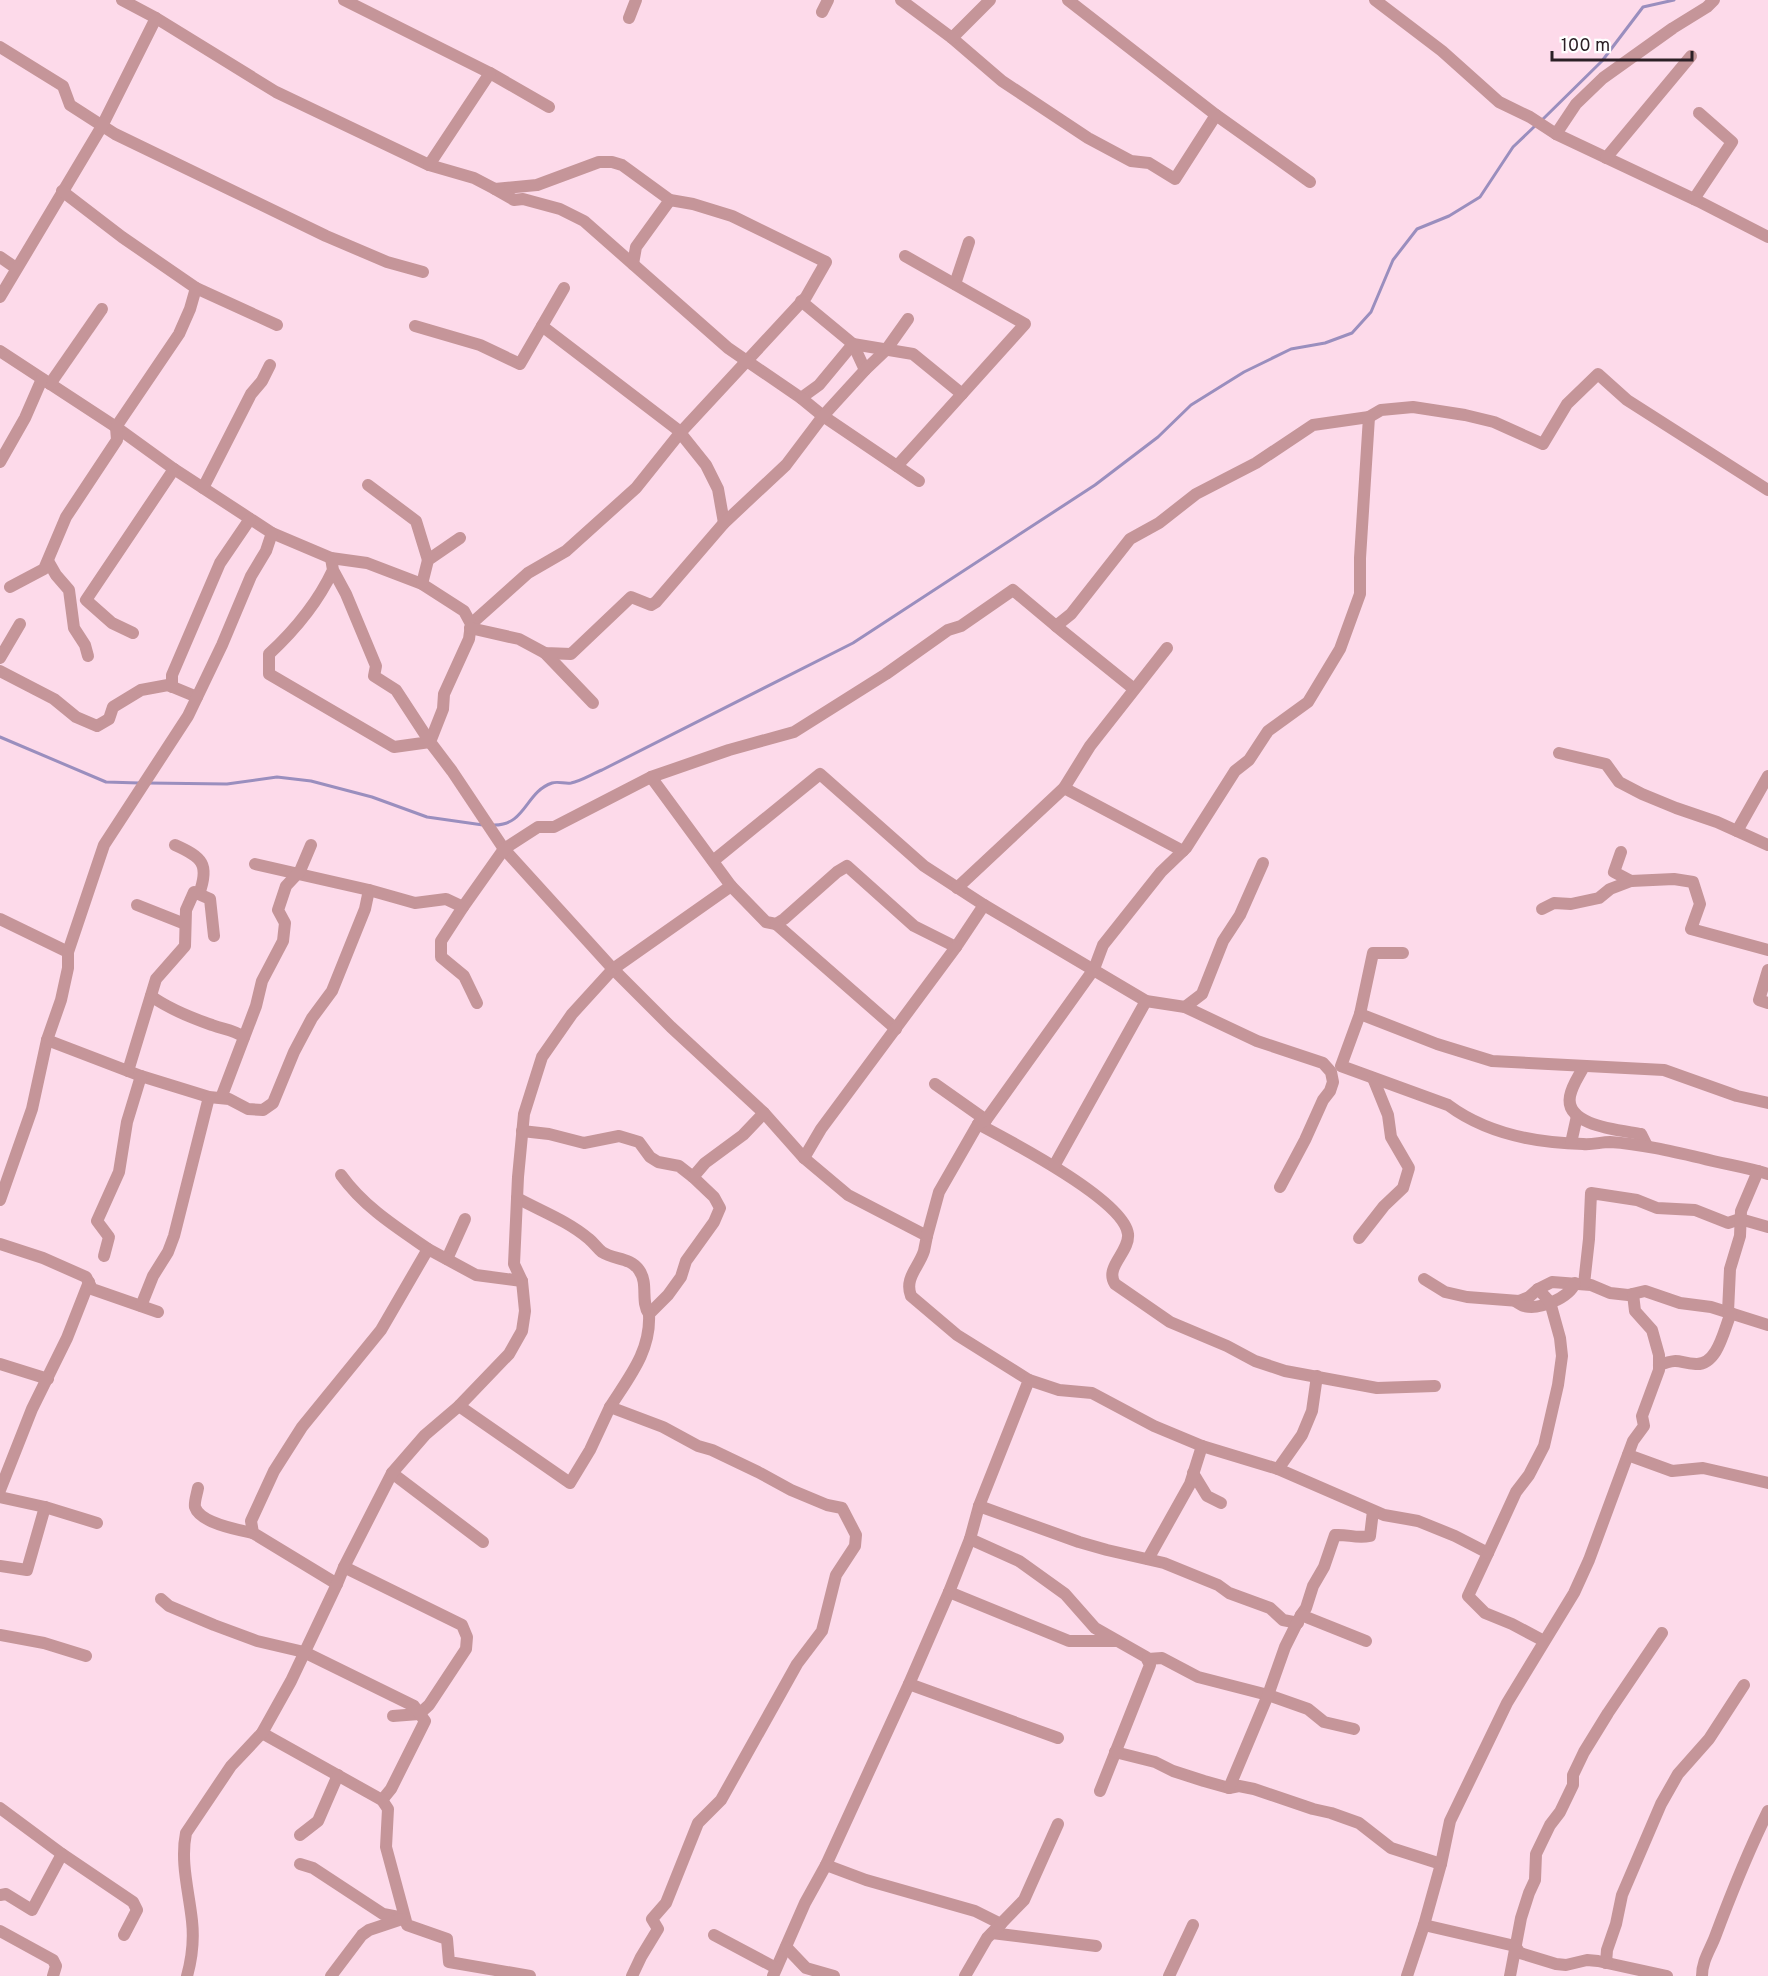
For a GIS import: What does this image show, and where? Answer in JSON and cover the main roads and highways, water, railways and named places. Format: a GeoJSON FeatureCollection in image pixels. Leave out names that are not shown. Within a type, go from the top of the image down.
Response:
{"type":"FeatureCollection","features":[{"type":"Feature","properties":{"kind":"waterway"},"geometry":{"type":"LineString","coordinates":[[1541,121],[1602,61],[1643,7],[1674,0]]}},
{"type":"Feature","properties":{"kind":"waterway"},"geometry":{"type":"LineString","coordinates":[[493,825],[504,824],[519,815],[543,787],[557,782],[579,781],[853,643],[1095,485],[1158,437],[1191,405],[1244,372],[1291,349],[1325,343],[1352,333],[1371,312],[1393,260],[1417,229],[1449,216],[1480,197],[1513,147],[1536,125]]}},
{"type":"Feature","properties":{"kind":"waterway"},"geometry":{"type":"LineString","coordinates":[[0,737],[106,782],[139,783]]}},
{"type":"Feature","properties":{"kind":"waterway"},"geometry":{"type":"LineString","coordinates":[[148,783],[227,784],[277,777],[311,781],[372,797],[427,817],[483,825]]}}]}
